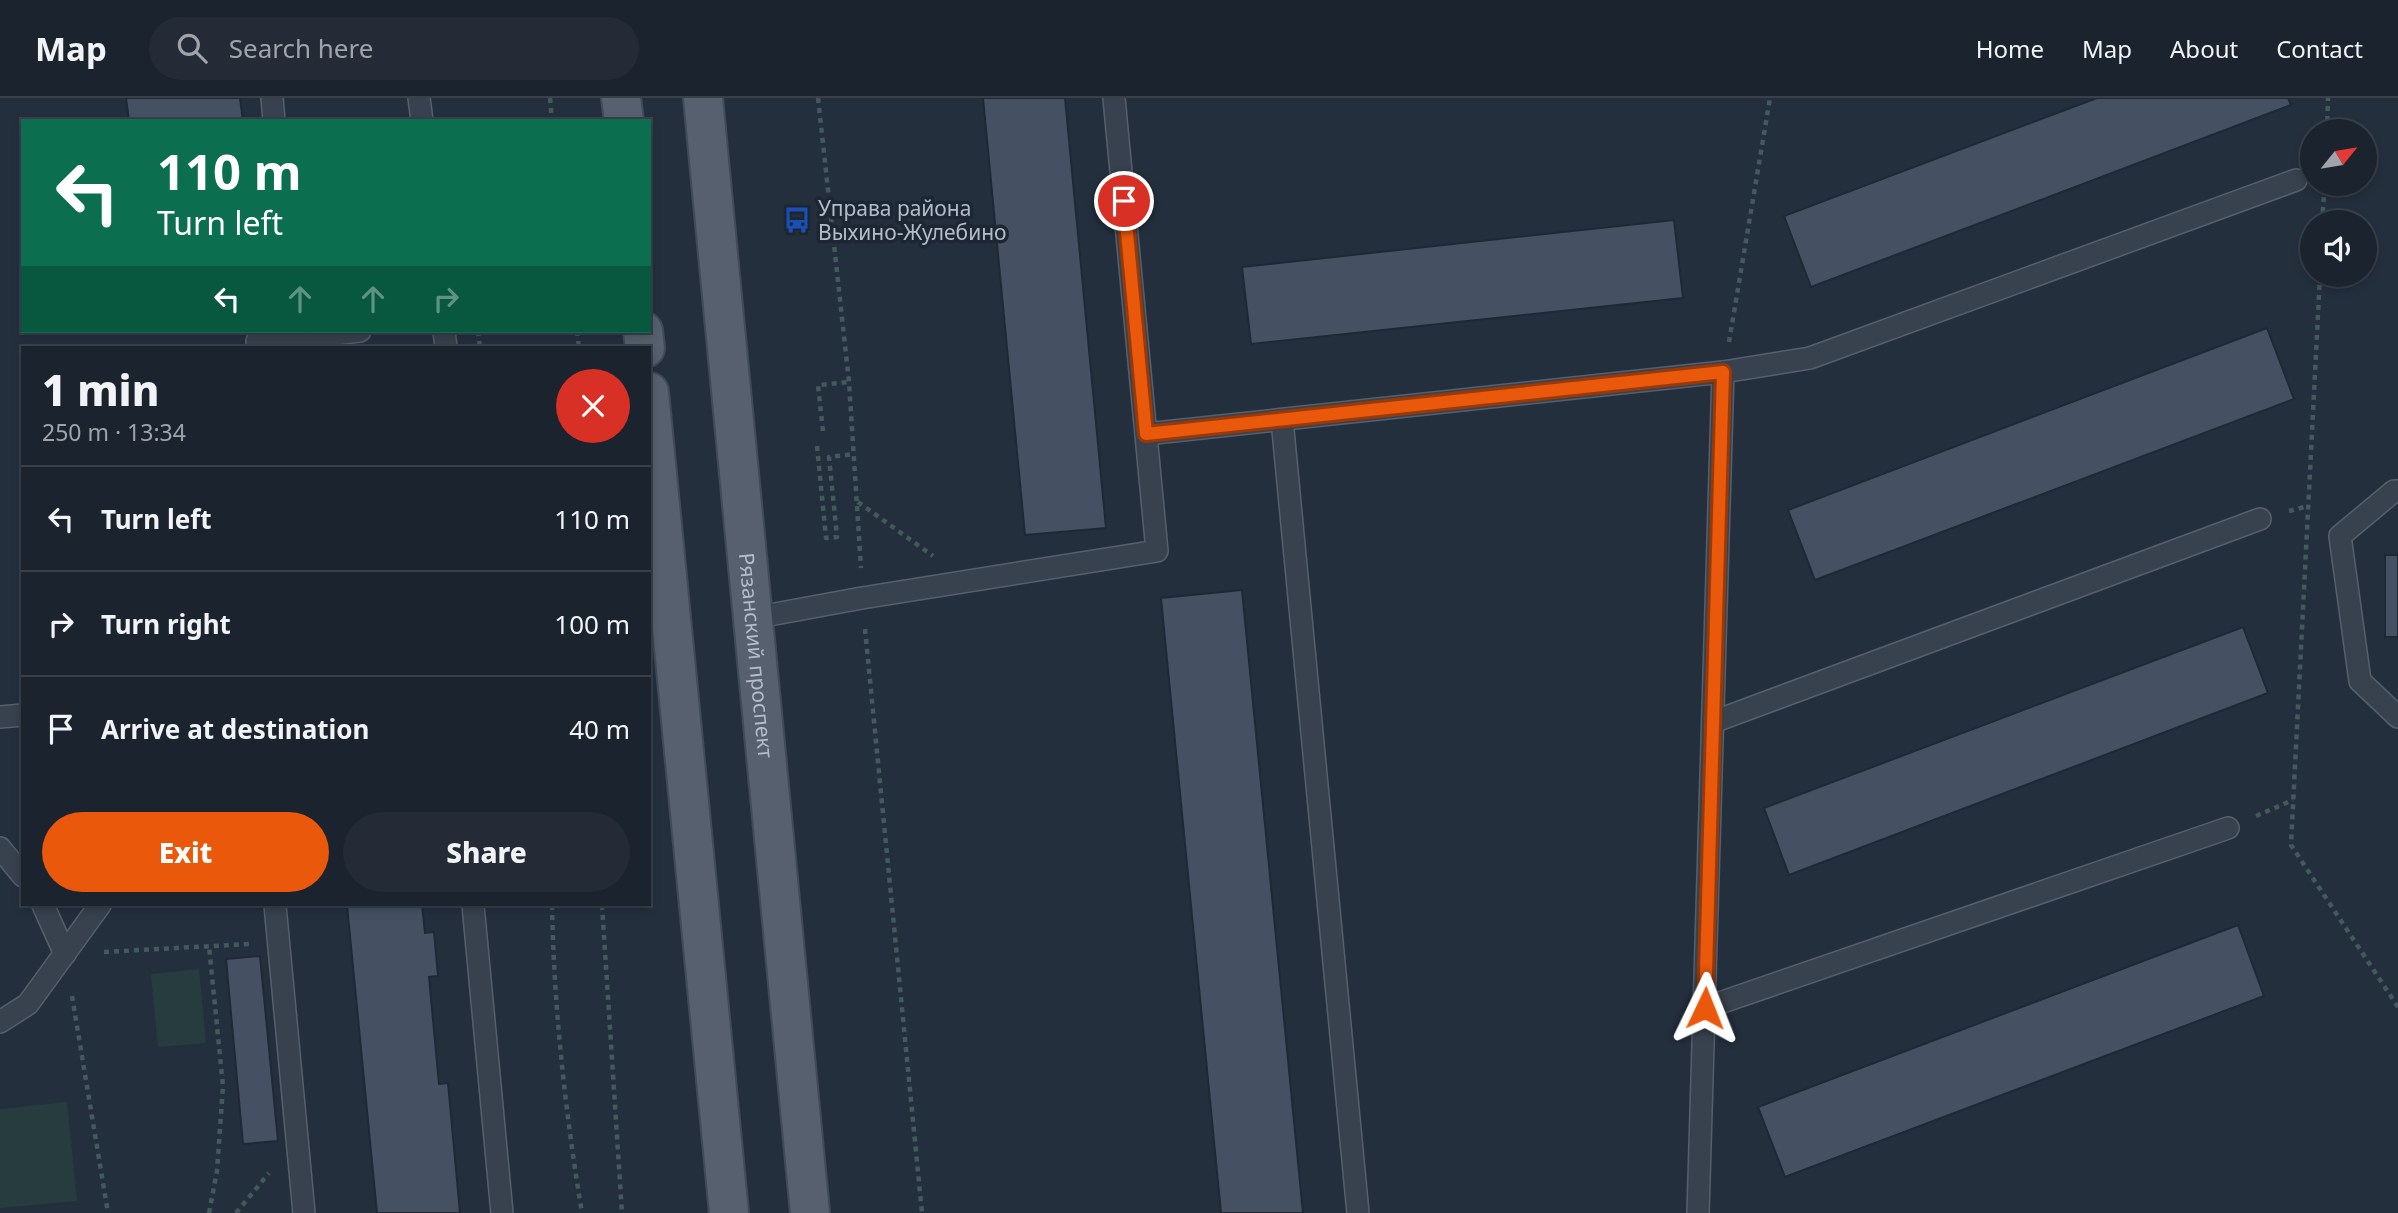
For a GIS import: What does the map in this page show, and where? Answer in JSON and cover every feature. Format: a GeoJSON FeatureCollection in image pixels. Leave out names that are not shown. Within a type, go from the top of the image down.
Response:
{"type":"FeatureCollection","features":[{"type":"Feature","properties":{"kind":"main road"},"geometry":{"type":"LineString","coordinates":[[621,98],[624,119]]}},
{"type":"Feature","properties":{"kind":"main road","name":"Рязанский проспект"},"geometry":{"type":"LineString","coordinates":[[703,98],[810,1213]]}},
{"type":"Feature","properties":{"kind":"main road"},"geometry":{"type":"LineString","coordinates":[[651,413],[729,1213]]}},
{"type":"Feature","properties":{"kind":"lane"},"geometry":{"type":"LineString","coordinates":[[272,98],[275,119]]}},
{"type":"Feature","properties":{"kind":"lane"},"geometry":{"type":"LineString","coordinates":[[419,98],[422,119]]}},
{"type":"Feature","properties":{"kind":"lane"},"geometry":{"type":"LineString","coordinates":[[753,618],[1157,551],[1114,98]]}},
{"type":"Feature","properties":{"kind":"lane"},"geometry":{"type":"LineString","coordinates":[[1146,434],[1723,372],[1810,358],[2296,180]]}},
{"type":"Feature","properties":{"kind":"lane"},"geometry":{"type":"LineString","coordinates":[[258,346],[257,341],[344,333]]}},
{"type":"Feature","properties":{"kind":"lane"},"geometry":{"type":"LineString","coordinates":[[1698,1213],[1723,372]]}},
{"type":"Feature","properties":{"kind":"lane"},"geometry":{"type":"LineString","coordinates":[[1282,420],[1359,1213]]}},
{"type":"Feature","properties":{"kind":"lane"},"geometry":{"type":"LineString","coordinates":[[2398,491],[2340,536],[2361,681],[2398,717]]}},
{"type":"Feature","properties":{"kind":"lane"},"geometry":{"type":"LineString","coordinates":[[1713,722],[2260,519]]}},
{"type":"Feature","properties":{"kind":"lane"},"geometry":{"type":"LineString","coordinates":[[0,717],[21,715]]}},
{"type":"Feature","properties":{"kind":"lane"},"geometry":{"type":"LineString","coordinates":[[1705,1008],[2228,828]]}},
{"type":"Feature","properties":{"kind":"lane"},"geometry":{"type":"LineString","coordinates":[[0,848],[21,874]]}},
{"type":"Feature","properties":{"kind":"lane"},"geometry":{"type":"LineString","coordinates":[[43,906],[65,954]]}},
{"type":"Feature","properties":{"kind":"lane"},"geometry":{"type":"LineString","coordinates":[[0,1022],[28,1004],[99,906]]}},
{"type":"Feature","properties":{"kind":"lane"},"geometry":{"type":"LineString","coordinates":[[275,906],[304,1213]]}},
{"type":"Feature","properties":{"kind":"lane"},"geometry":{"type":"LineString","coordinates":[[473,906],[502,1213]]}},
{"type":"Feature","properties":{"kind":"path"},"geometry":{"type":"LineString","coordinates":[[550,98],[552,119]]}},
{"type":"Feature","properties":{"kind":"path"},"geometry":{"type":"LineString","coordinates":[[818,98],[849,382],[862,598],[922,1213]]}},
{"type":"Feature","properties":{"kind":"path"},"geometry":{"type":"LineString","coordinates":[[1723,372],[1770,98]]}},
{"type":"Feature","properties":{"kind":"path"},"geometry":{"type":"LineString","coordinates":[[2327,119],[2328,98]]}},
{"type":"Feature","properties":{"kind":"path"},"geometry":{"type":"LineString","coordinates":[[2319,287],[2291,845],[2398,1007]]}},
{"type":"Feature","properties":{"kind":"path"},"geometry":{"type":"LineString","coordinates":[[823,431],[818,385],[849,382]]}},
{"type":"Feature","properties":{"kind":"path"},"geometry":{"type":"LineString","coordinates":[[817,446],[826,538],[837,537],[829,457],[855,454]]}},
{"type":"Feature","properties":{"kind":"path"},"geometry":{"type":"LineString","coordinates":[[858,502],[968,581]]}},
{"type":"Feature","properties":{"kind":"path"},"geometry":{"type":"LineString","coordinates":[[2228,828],[2293,800]]}},
{"type":"Feature","properties":{"kind":"path"},"geometry":{"type":"LineString","coordinates":[[552,906],[554,975],[570,1139],[582,1213]]}},
{"type":"Feature","properties":{"kind":"path"},"geometry":{"type":"LineString","coordinates":[[602,906],[622,1213]]}},
{"type":"Feature","properties":{"kind":"path"},"geometry":{"type":"LineString","coordinates":[[108,1213],[65,954],[278,943]]}},
{"type":"Feature","properties":{"kind":"path"},"geometry":{"type":"LineString","coordinates":[[209,946],[223,1086],[217,1171],[209,1213]]}},
{"type":"Feature","properties":{"kind":"path"},"geometry":{"type":"LineString","coordinates":[[236,1213],[298,1140]]}},
{"type":"Feature","properties":{"kind":"green space"},"geometry":{"type":"Polygon","coordinates":[[[199,969],[206,1043],[158,1047],[151,974],[199,969]]]}},
{"type":"Feature","properties":{"kind":"green space"},"geometry":{"type":"Polygon","coordinates":[[[67,1102],[77,1201],[0,1208],[0,1109],[67,1102]]]}},
{"type":"Feature","properties":{"kind":"building"},"geometry":{"type":"Polygon","coordinates":[[[126,98],[240,98],[243,119],[129,119],[126,98]]]}},
{"type":"Feature","properties":{"kind":"building"},"geometry":{"type":"Polygon","coordinates":[[[983,98],[1065,98],[1106,528],[1025,535],[983,98]]]}},
{"type":"Feature","properties":{"kind":"building"},"geometry":{"type":"Polygon","coordinates":[[[2097,98],[2288,98],[2291,105],[1811,287],[1784,216],[2097,98]]]}},
{"type":"Feature","properties":{"kind":"building"},"geometry":{"type":"Polygon","coordinates":[[[1674,220],[1683,298],[1251,344],[1242,267],[1674,220]]]}},
{"type":"Feature","properties":{"kind":"building"},"geometry":{"type":"Polygon","coordinates":[[[2267,328],[2294,399],[1815,580],[1788,510],[2267,328]]]}},
{"type":"Feature","properties":{"kind":"building"},"geometry":{"type":"Polygon","coordinates":[[[2385,555],[2398,555],[2398,637],[2385,637],[2385,555]]]}},
{"type":"Feature","properties":{"kind":"building"},"geometry":{"type":"Polygon","coordinates":[[[1242,590],[1303,1213],[1221,1213],[1161,598],[1242,590]]]}},
{"type":"Feature","properties":{"kind":"building"},"geometry":{"type":"Polygon","coordinates":[[[2243,627],[2268,693],[1789,875],[1764,808],[2243,627]]]}},
{"type":"Feature","properties":{"kind":"building"},"geometry":{"type":"Polygon","coordinates":[[[347,906],[422,906],[425,933],[434,932],[438,976],[429,977],[439,1084],[448,1083],[460,1213],[377,1213],[347,906]]]}},
{"type":"Feature","properties":{"kind":"building"},"geometry":{"type":"Polygon","coordinates":[[[2238,925],[2264,996],[1785,1177],[1758,1107],[2238,925]]]}},
{"type":"Feature","properties":{"kind":"building"},"geometry":{"type":"Polygon","coordinates":[[[260,956],[278,1141],[243,1144],[226,959],[260,956]]]}},
{"type":"Feature","properties":{"kind":"place","name":"Управа района Выхино-Жулебино"},"geometry":{"type":"Point","coordinates":[797,220]}},
{"type":"Feature","properties":{"kind":"route"},"geometry":{"type":"LineString","coordinates":[[1124,201],[1146,434],[1723,372],[1705,1008]]}}]}
